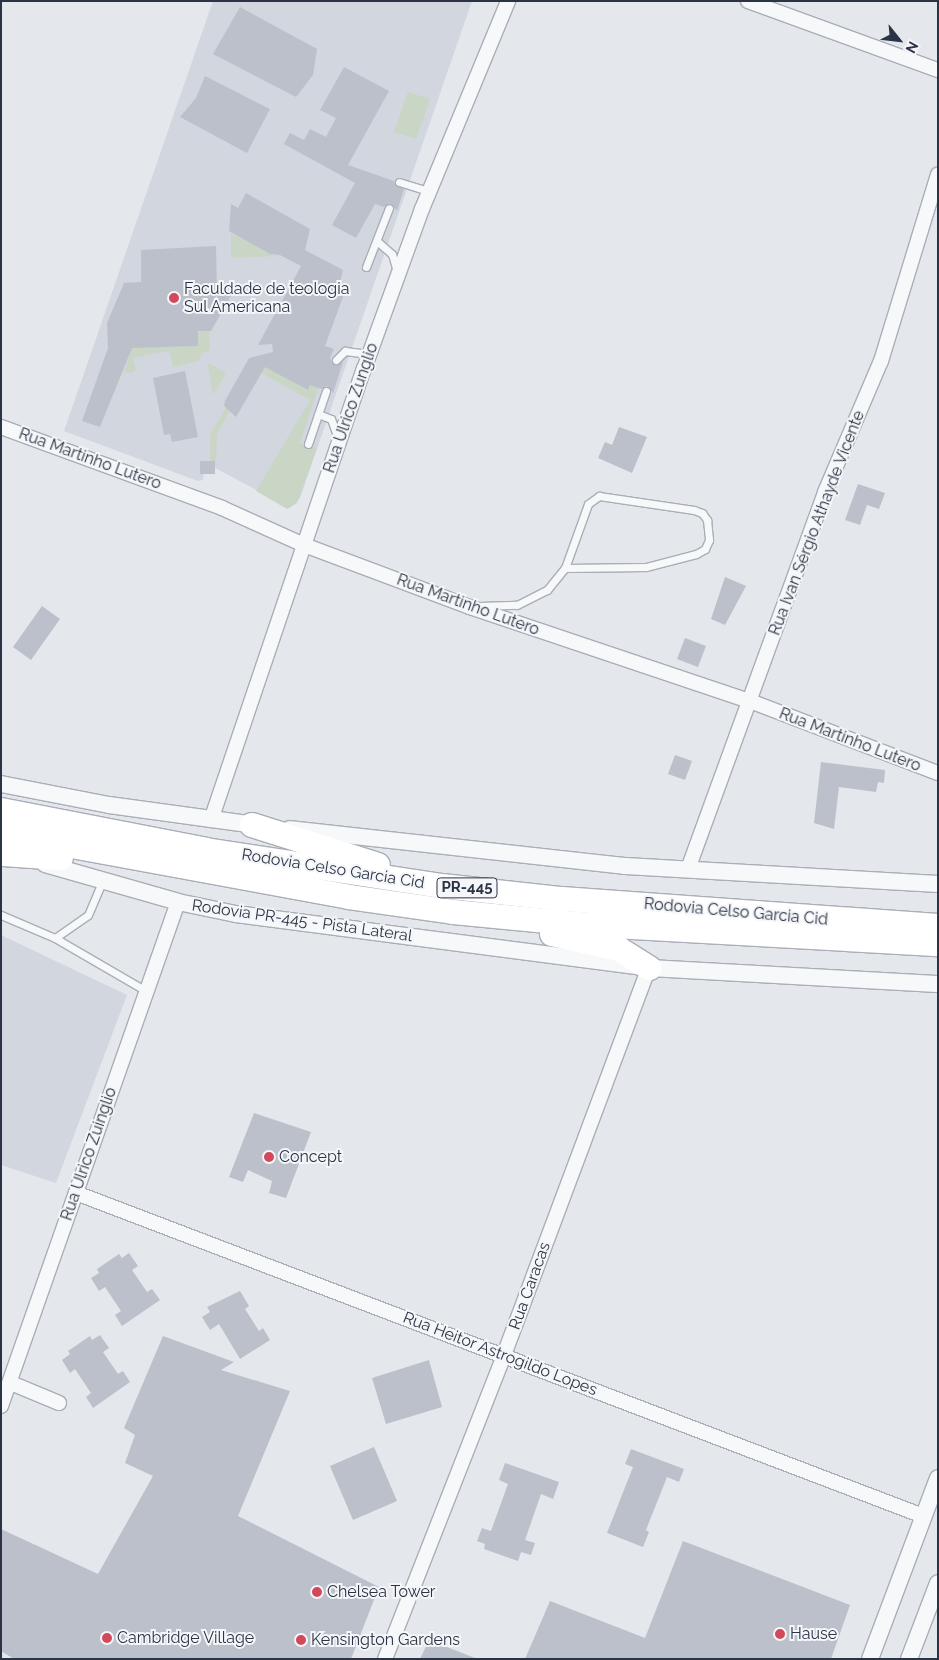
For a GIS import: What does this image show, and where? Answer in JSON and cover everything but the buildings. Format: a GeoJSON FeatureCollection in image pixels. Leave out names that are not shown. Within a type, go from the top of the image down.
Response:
{"type":"FeatureCollection","features":[{"type":"Feature","properties":{"kind":"highway","name":"Rodovia Celso Garcia Cid"},"geometry":{"type":"LineString","coordinates":[[1,810],[206,850],[442,886],[893,925],[938,926]]}},
{"type":"Feature","properties":{"kind":"highway"},"geometry":{"type":"LineString","coordinates":[[252,825],[442,886]]}},
{"type":"Feature","properties":{"kind":"highway","name":"Rodovia Celso Garcia Cid"},"geometry":{"type":"LineString","coordinates":[[2,847],[188,868],[452,912],[578,924],[938,944]]}},
{"type":"Feature","properties":{"kind":"highway"},"geometry":{"type":"LineString","coordinates":[[452,912],[619,949],[649,968]]}},
{"type":"Feature","properties":{"kind":"highway"},"geometry":{"type":"LineString","coordinates":[[893,925],[938,920]]}},
{"type":"Feature","properties":{"kind":"street","name":"Rua Ulrico Zunglio"},"geometry":{"type":"LineString","coordinates":[[211,820],[369,354],[398,274],[429,190],[508,1]]}},
{"type":"Feature","properties":{"kind":"street"},"geometry":{"type":"LineString","coordinates":[[748,1],[938,70]]}},
{"type":"Feature","properties":{"kind":"street","name":"Rua Ivan Sérgio Athayde Vicente"},"geometry":{"type":"LineString","coordinates":[[688,869],[825,492],[880,361],[938,174]]}},
{"type":"Feature","properties":{"kind":"street","name":"Rua Martinho Lutero"},"geometry":{"type":"LineString","coordinates":[[1,427],[222,508],[304,545],[470,607],[750,701],[938,773]]}},
{"type":"Feature","properties":{"kind":"street"},"geometry":{"type":"LineString","coordinates":[[1,784],[211,820],[252,825]]}},
{"type":"Feature","properties":{"kind":"street","name":"Rodovia Celso Garcia Cid"},"geometry":{"type":"LineString","coordinates":[[252,825],[625,866],[938,884]]}},
{"type":"Feature","properties":{"kind":"street","name":"Rodovia PR-445 - Pista Lateral"},"geometry":{"type":"LineString","coordinates":[[2,847],[102,882],[178,902],[236,914],[649,968]]}},
{"type":"Feature","properties":{"kind":"street","name":"Rua Ulrico Zuinglio"},"geometry":{"type":"LineString","coordinates":[[1,1406],[11,1383],[178,902]]}},
{"type":"Feature","properties":{"kind":"street"},"geometry":{"type":"LineString","coordinates":[[649,968],[938,984]]}},
{"type":"Feature","properties":{"kind":"street","name":"Rua Caracas"},"geometry":{"type":"LineString","coordinates":[[385,1659],[504,1355],[649,968]]}},
{"type":"Feature","properties":{"kind":"street","name":"Rua Heitor Astrogildo Lopes"},"geometry":{"type":"LineString","coordinates":[[76,1193],[923,1516]]}},
{"type":"Feature","properties":{"kind":"street"},"geometry":{"type":"LineString","coordinates":[[11,1383],[60,1403]]}},
{"type":"Feature","properties":{"kind":"street"},"geometry":{"type":"LineString","coordinates":[[870,1659],[938,1478]]}},
{"type":"Feature","properties":{"kind":"street"},"geometry":{"type":"LineString","coordinates":[[909,1659],[938,1583]]}},
{"type":"Feature","properties":{"kind":"lane"},"geometry":{"type":"LineString","coordinates":[[399,182],[429,190]]}},
{"type":"Feature","properties":{"kind":"lane"},"geometry":{"type":"LineString","coordinates":[[366,267],[378,242],[389,208]]}},
{"type":"Feature","properties":{"kind":"lane"},"geometry":{"type":"LineString","coordinates":[[378,242],[392,254],[398,274]]}},
{"type":"Feature","properties":{"kind":"lane"},"geometry":{"type":"LineString","coordinates":[[336,360],[345,350],[369,354]]}},
{"type":"Feature","properties":{"kind":"lane"},"geometry":{"type":"LineString","coordinates":[[308,444],[326,390]]}},
{"type":"Feature","properties":{"kind":"lane"},"geometry":{"type":"LineString","coordinates":[[318,414],[333,423],[339,442]]}},
{"type":"Feature","properties":{"kind":"lane"},"geometry":{"type":"LineString","coordinates":[[470,607],[517,605],[547,590],[565,568],[588,504],[599,496],[694,510],[702,513],[706,520],[709,540],[705,549],[696,554],[646,568],[565,568]]}},
{"type":"Feature","properties":{"kind":"lane"},"geometry":{"type":"LineString","coordinates":[[55,938],[88,915],[102,882]]}},
{"type":"Feature","properties":{"kind":"lane"},"geometry":{"type":"LineString","coordinates":[[1,915],[55,938],[146,992]]}},
{"type":"Feature","properties":{"kind":"shaded area"},"geometry":{"type":"Polygon","coordinates":[[[213,1],[472,1],[300,498],[290,508],[215,468],[204,467],[203,480],[198,481],[64,431],[213,1]]]}},
{"type":"Feature","properties":{"kind":"shaded area"},"geometry":{"type":"Polygon","coordinates":[[[1,935],[127,995],[56,1183],[1,1165],[1,935]]]}},
{"type":"Feature","properties":{"kind":"green space"},"geometry":{"type":"Polygon","coordinates":[[[408,92],[430,99],[416,139],[394,132],[408,92]]]}},
{"type":"Feature","properties":{"kind":"green space"},"geometry":{"type":"Polygon","coordinates":[[[231,233],[270,254],[275,256],[231,258],[231,233]]]}},
{"type":"Feature","properties":{"kind":"green space"},"geometry":{"type":"Polygon","coordinates":[[[209,331],[210,350],[202,353],[198,361],[173,367],[169,351],[133,358],[136,370],[131,373],[124,372],[129,357],[114,352],[115,348],[198,346],[198,332],[209,331]]]}},
{"type":"Feature","properties":{"kind":"green space"},"geometry":{"type":"Polygon","coordinates":[[[273,353],[272,370],[307,390],[315,376],[318,388],[300,443],[317,448],[297,503],[287,509],[256,491],[310,400],[262,373],[273,353]]]}},
{"type":"Feature","properties":{"kind":"green space"},"geometry":{"type":"Polygon","coordinates":[[[209,363],[226,373],[213,395],[208,366],[209,363]]]}},
{"type":"Feature","properties":{"kind":"green space"},"geometry":{"type":"Polygon","coordinates":[[[226,407],[230,411],[217,434],[216,461],[210,461],[210,435],[226,407]]]}},
{"type":"Feature","properties":{"kind":"place","name":"Faculdade de teologia Sul Americana"},"geometry":{"type":"Point","coordinates":[174,298]}},
{"type":"Feature","properties":{"kind":"place","name":"Concept"},"geometry":{"type":"Point","coordinates":[269,1157]}},
{"type":"Feature","properties":{"kind":"place","name":"Chelsea Tower"},"geometry":{"type":"Point","coordinates":[317,1592]}},
{"type":"Feature","properties":{"kind":"place","name":"Hause"},"geometry":{"type":"Point","coordinates":[780,1634]}},
{"type":"Feature","properties":{"kind":"place","name":"Cambridge Village"},"geometry":{"type":"Point","coordinates":[107,1638]}},
{"type":"Feature","properties":{"kind":"place","name":"Kensington Gardens"},"geometry":{"type":"Point","coordinates":[301,1640]}}]}
